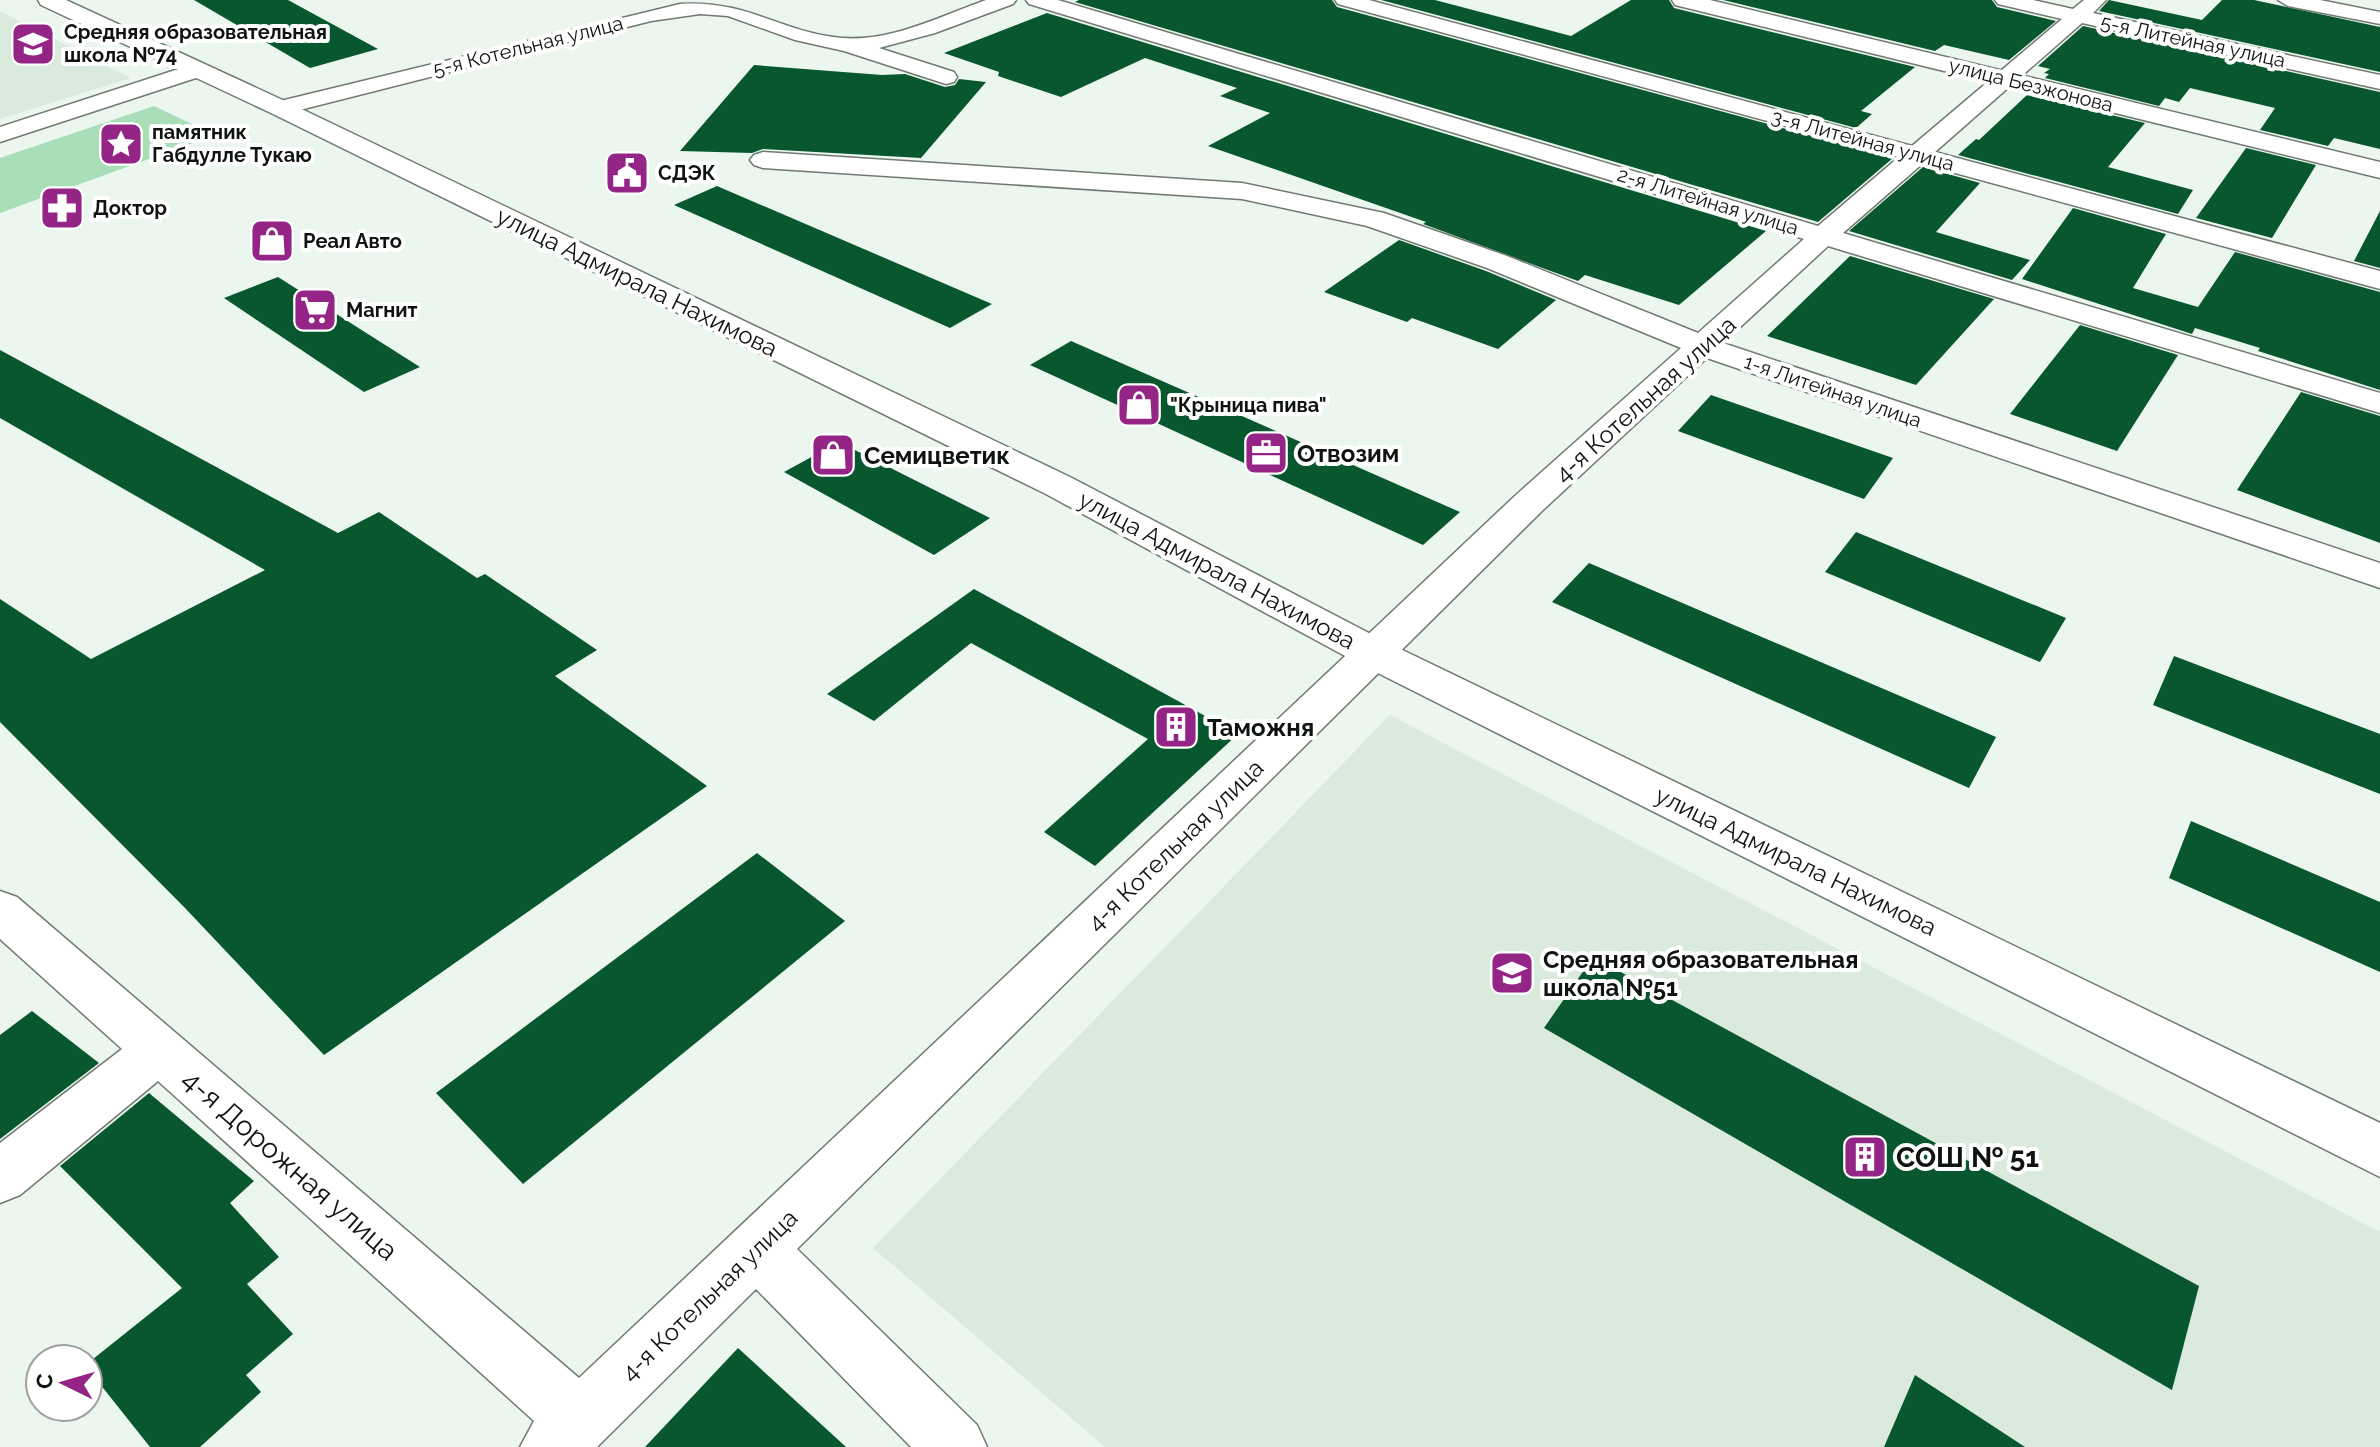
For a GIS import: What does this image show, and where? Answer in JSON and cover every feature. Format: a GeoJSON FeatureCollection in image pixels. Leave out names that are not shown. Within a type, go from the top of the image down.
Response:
{"type":"FeatureCollection","features":[{"type":"Feature","properties":{"kind":"main road","name":"улица Адмирала Нахимова"},"geometry":{"type":"LineString","coordinates":[[49,0],[280,108],[1057,485],[1373,653],[2380,1151]]}},
{"type":"Feature","properties":{"kind":"main road","name":"улица Безжонова"},"geometry":{"type":"LineString","coordinates":[[1683,0],[2380,170]]}},
{"type":"Feature","properties":{"kind":"street","name":"5-я Котельная улица"},"geometry":{"type":"LineString","coordinates":[[280,108],[651,15],[691,9],[731,10],[827,43],[848,45],[885,42],[1006,0]]}},
{"type":"Feature","properties":{"kind":"street","name":"2-я Литейная улица"},"geometry":{"type":"LineString","coordinates":[[1036,0],[2380,403]]}},
{"type":"Feature","properties":{"kind":"street","name":"3-я Литейная улица"},"geometry":{"type":"LineString","coordinates":[[1345,0],[2380,280]]}},
{"type":"Feature","properties":{"kind":"street","name":"5-я Литейная улица"},"geometry":{"type":"LineString","coordinates":[[2005,0],[2086,8],[2380,82]]}},
{"type":"Feature","properties":{"kind":"street"},"geometry":{"type":"LineString","coordinates":[[2288,0],[2380,18]]}},
{"type":"Feature","properties":{"kind":"street","name":"4-я Котельная улица"},"geometry":{"type":"LineString","coordinates":[[566,1434],[1530,502],[1823,236],[2086,8]]}},
{"type":"Feature","properties":{"kind":"street"},"geometry":{"type":"LineString","coordinates":[[848,45],[946,77]]}},
{"type":"Feature","properties":{"kind":"street"},"geometry":{"type":"LineString","coordinates":[[0,135],[197,70]]}},
{"type":"Feature","properties":{"kind":"street","name":"1-я Литейная улица"},"geometry":{"type":"LineString","coordinates":[[763,160],[1242,191],[1374,219],[1497,262],[1704,347],[2380,576]]}},
{"type":"Feature","properties":{"kind":"street","name":"4-я Дорожная улица"},"geometry":{"type":"LineString","coordinates":[[0,910],[159,1050],[566,1434]]}},
{"type":"Feature","properties":{"kind":"street"},"geometry":{"type":"LineString","coordinates":[[0,1177],[159,1050]]}},
{"type":"Feature","properties":{"kind":"street"},"geometry":{"type":"LineString","coordinates":[[756,1249],[955,1447]]}},
{"type":"Feature","properties":{"kind":"shaded area","name":"Средняя образовательная школа №74"},"geometry":{"type":"Polygon","coordinates":[[[0,11],[131,78],[0,119],[0,11]]]}},
{"type":"Feature","properties":{"kind":"shaded area","name":"Средняя образовательная школа №51"},"geometry":{"type":"Polygon","coordinates":[[[1390,715],[2380,1232],[2380,1447],[1105,1447],[873,1248],[1390,715]]]}},
{"type":"Feature","properties":{"kind":"green space"},"geometry":{"type":"Polygon","coordinates":[[[154,106],[215,135],[0,213],[0,158],[154,106]]]}},
{"type":"Feature","properties":{"kind":"building"},"geometry":{"type":"Polygon","coordinates":[[[194,0],[288,0],[378,49],[310,68],[194,0]]]}},
{"type":"Feature","properties":{"kind":"building"},"geometry":{"type":"Polygon","coordinates":[[[1332,0],[1337,7],[1893,158],[1818,222],[1075,2],[1332,0]]]}},
{"type":"Feature","properties":{"kind":"building"},"geometry":{"type":"Polygon","coordinates":[[[1381,0],[1435,0],[1571,36],[1631,0],[1669,0],[1674,8],[1915,67],[1861,111],[1872,114],[1856,128],[1381,0]]]}},
{"type":"Feature","properties":{"kind":"building"},"geometry":{"type":"Polygon","coordinates":[[[1723,0],[1992,0],[1997,7],[2056,21],[2009,60],[1944,45],[1935,51],[1723,0]]]}},
{"type":"Feature","properties":{"kind":"building"},"geometry":{"type":"Polygon","coordinates":[[[2109,0],[2202,20],[2222,0],[2254,0],[2380,27],[2380,72],[2099,11],[2109,0]]]}},
{"type":"Feature","properties":{"kind":"building"},"geometry":{"type":"Polygon","coordinates":[[[1047,13],[1766,231],[1679,305],[1585,275],[1578,281],[1423,224],[1426,222],[1208,146],[1270,113],[1220,96],[1237,88],[1145,58],[1061,97],[998,76],[999,72],[944,53],[1047,13]]]}},
{"type":"Feature","properties":{"kind":"building"},"geometry":{"type":"Polygon","coordinates":[[[2083,26],[2380,92],[2380,149],[2334,138],[2328,146],[2260,130],[2275,108],[2190,88],[2179,102],[2165,98],[2159,106],[2045,78],[2049,74],[2044,73],[2050,69],[2038,66],[2083,26]]]}},
{"type":"Feature","properties":{"kind":"building"},"geometry":{"type":"Polygon","coordinates":[[[754,65],[905,74],[945,87],[955,85],[959,79],[986,82],[921,158],[763,149],[752,153],[680,151],[754,65]]]}},
{"type":"Feature","properties":{"kind":"building"},"geometry":{"type":"Polygon","coordinates":[[[2027,95],[2145,123],[2108,167],[2193,190],[2178,214],[1958,155],[1976,139],[1979,140],[2027,95]]]}},
{"type":"Feature","properties":{"kind":"building"},"geometry":{"type":"Polygon","coordinates":[[[2246,148],[2316,165],[2272,238],[2196,218],[2246,148]]]}},
{"type":"Feature","properties":{"kind":"building"},"geometry":{"type":"Polygon","coordinates":[[[1923,167],[1980,183],[1936,232],[2030,260],[2012,280],[1849,231],[1923,167]]]}},
{"type":"Feature","properties":{"kind":"building"},"geometry":{"type":"Polygon","coordinates":[[[717,186],[992,304],[950,328],[674,205],[717,186]]]}},
{"type":"Feature","properties":{"kind":"building"},"geometry":{"type":"Polygon","coordinates":[[[2073,208],[2166,234],[2133,288],[2198,307],[2235,252],[2380,292],[2380,390],[2258,351],[2260,348],[2195,328],[2192,334],[2022,279],[2073,208]]]}},
{"type":"Feature","properties":{"kind":"building"},"geometry":{"type":"Polygon","coordinates":[[[2380,211],[2380,268],[2354,261],[2380,211]]]}},
{"type":"Feature","properties":{"kind":"building"},"geometry":{"type":"Polygon","coordinates":[[[1399,240],[1556,300],[1498,349],[1412,318],[1407,322],[1324,292],[1399,240]]]}},
{"type":"Feature","properties":{"kind":"building"},"geometry":{"type":"Polygon","coordinates":[[[1850,256],[1994,299],[1916,385],[1767,336],[1850,256]]]}},
{"type":"Feature","properties":{"kind":"building"},"geometry":{"type":"Polygon","coordinates":[[[278,277],[420,367],[364,392],[224,298],[278,277]]]}},
{"type":"Feature","properties":{"kind":"building"},"geometry":{"type":"Polygon","coordinates":[[[2080,325],[2178,355],[2117,451],[2010,414],[2080,325]]]}},
{"type":"Feature","properties":{"kind":"building"},"geometry":{"type":"Polygon","coordinates":[[[1071,341],[1460,512],[1423,545],[1030,365],[1071,341]]]}},
{"type":"Feature","properties":{"kind":"building"},"geometry":{"type":"Polygon","coordinates":[[[0,350],[338,533],[379,512],[477,578],[485,574],[597,650],[555,676],[707,786],[324,1055],[185,908],[0,722],[0,599],[91,659],[265,570],[0,418],[0,350]]]}},
{"type":"Feature","properties":{"kind":"building"},"geometry":{"type":"Polygon","coordinates":[[[2301,392],[2380,416],[2380,543],[2237,490],[2301,392]]]}},
{"type":"Feature","properties":{"kind":"building"},"geometry":{"type":"Polygon","coordinates":[[[1711,395],[1893,458],[1864,499],[1678,431],[1711,395]]]}},
{"type":"Feature","properties":{"kind":"building"},"geometry":{"type":"Polygon","coordinates":[[[839,442],[990,518],[934,555],[784,472],[839,442]]]}},
{"type":"Feature","properties":{"kind":"building"},"geometry":{"type":"Polygon","coordinates":[[[1856,532],[2066,618],[2040,662],[1825,572],[1856,532]]]}},
{"type":"Feature","properties":{"kind":"building"},"geometry":{"type":"Polygon","coordinates":[[[1589,563],[1996,737],[1969,788],[1552,602],[1589,563]]]}},
{"type":"Feature","properties":{"kind":"building","name":"Таможня"},"geometry":{"type":"Polygon","coordinates":[[[974,589],[1238,734],[1095,866],[1044,832],[1148,739],[971,643],[874,721],[827,694],[974,589]]]}},
{"type":"Feature","properties":{"kind":"building"},"geometry":{"type":"Polygon","coordinates":[[[2174,656],[2380,734],[2380,794],[2153,705],[2174,656]]]}},
{"type":"Feature","properties":{"kind":"building"},"geometry":{"type":"Polygon","coordinates":[[[2191,821],[2380,902],[2380,972],[2169,878],[2191,821]]]}},
{"type":"Feature","properties":{"kind":"building"},"geometry":{"type":"Polygon","coordinates":[[[757,853],[845,921],[523,1184],[436,1093],[757,853]]]}},
{"type":"Feature","properties":{"kind":"building","name":"СОШ № 51"},"geometry":{"type":"Polygon","coordinates":[[[1593,957],[2199,1286],[2172,1390],[1544,1028],[1593,957]]]}},
{"type":"Feature","properties":{"kind":"building"},"geometry":{"type":"Polygon","coordinates":[[[32,1011],[99,1063],[0,1139],[0,1035],[32,1011]]]}},
{"type":"Feature","properties":{"kind":"building"},"geometry":{"type":"Polygon","coordinates":[[[149,1093],[254,1181],[230,1203],[279,1257],[247,1284],[293,1334],[246,1375],[261,1392],[200,1447],[150,1447],[104,1389],[104,1350],[182,1288],[60,1166],[149,1093]]]}},
{"type":"Feature","properties":{"kind":"building"},"geometry":{"type":"Polygon","coordinates":[[[738,1348],[846,1447],[645,1447],[738,1348]]]}},
{"type":"Feature","properties":{"kind":"building"},"geometry":{"type":"Polygon","coordinates":[[[1915,1375],[2025,1447],[1884,1447],[1915,1375]]]}},
{"type":"Feature","properties":{"kind":"place","name":"Средняя образовательная школа №74"},"geometry":{"type":"Point","coordinates":[33,44]}},
{"type":"Feature","properties":{"kind":"place","name":"памятник Габдулле Тукаю"},"geometry":{"type":"Point","coordinates":[121,144]}},
{"type":"Feature","properties":{"kind":"place","name":"СДЭК"},"geometry":{"type":"Point","coordinates":[627,173]}},
{"type":"Feature","properties":{"kind":"place","name":"Доктор"},"geometry":{"type":"Point","coordinates":[62,208]}},
{"type":"Feature","properties":{"kind":"place","name":"Реал Авто"},"geometry":{"type":"Point","coordinates":[272,241]}},
{"type":"Feature","properties":{"kind":"place","name":"Магнит"},"geometry":{"type":"Point","coordinates":[315,310]}},
{"type":"Feature","properties":{"kind":"place","name":"\"Крыница пива\""},"geometry":{"type":"Point","coordinates":[1139,405]}},
{"type":"Feature","properties":{"kind":"place","name":"Отвозим"},"geometry":{"type":"Point","coordinates":[1266,453]}},
{"type":"Feature","properties":{"kind":"place","name":"Семицветик"},"geometry":{"type":"Point","coordinates":[833,455]}},
{"type":"Feature","properties":{"kind":"place","name":"Таможня"},"geometry":{"type":"Point","coordinates":[1176,727]}},
{"type":"Feature","properties":{"kind":"place","name":"Средняя образовательная школа №51"},"geometry":{"type":"Point","coordinates":[1512,973]}},
{"type":"Feature","properties":{"kind":"place","name":"СОШ № 51"},"geometry":{"type":"Point","coordinates":[1865,1157]}}]}
